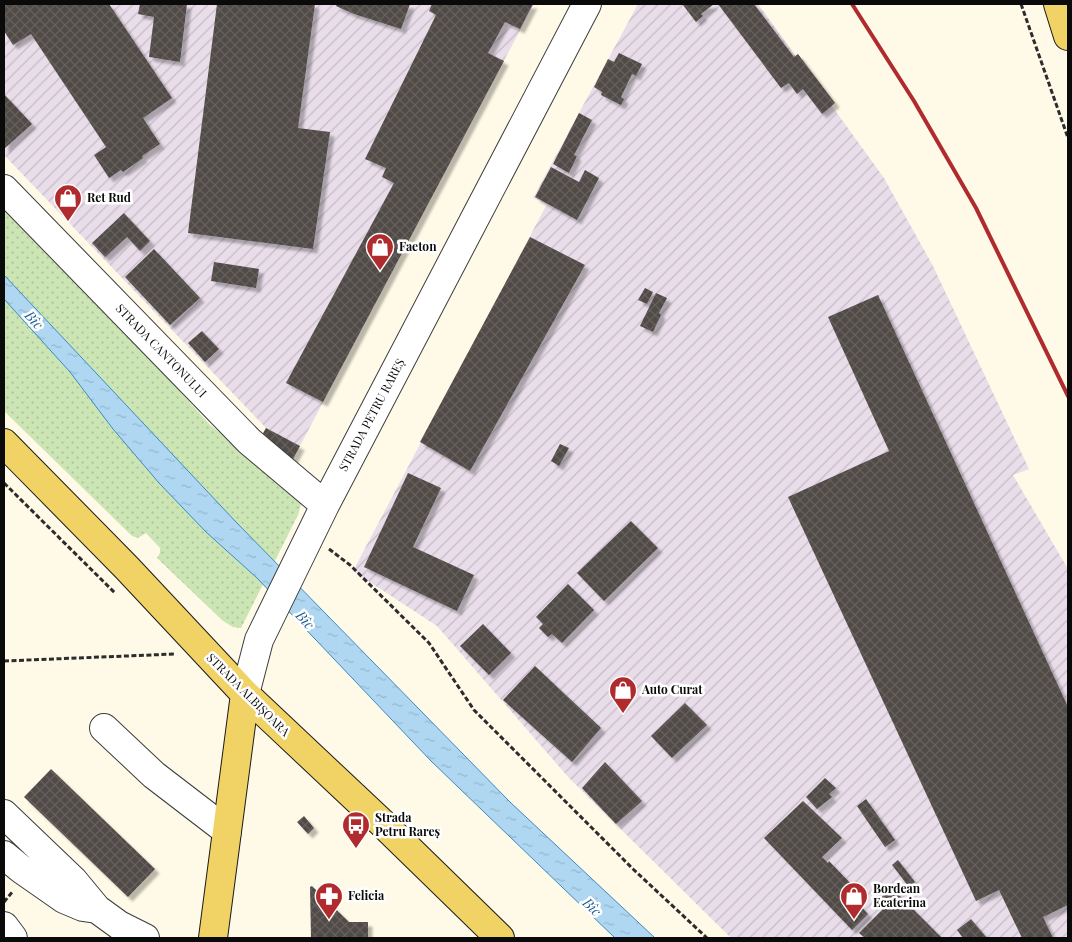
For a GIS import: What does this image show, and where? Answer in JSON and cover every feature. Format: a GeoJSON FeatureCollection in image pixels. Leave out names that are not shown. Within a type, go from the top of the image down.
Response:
{"type":"FeatureCollection","features":[{"type":"Feature","properties":{"kind":"main road"},"geometry":{"type":"LineString","coordinates":[[1058,4],[1068,36]]}},
{"type":"Feature","properties":{"kind":"main road","name":"STRADA ALBIȘOARA"},"geometry":{"type":"LineString","coordinates":[[4,443],[127,568],[244,694],[380,821],[500,938]]}},
{"type":"Feature","properties":{"kind":"main road","name":"STRADA PETRU RAREȘ"},"geometry":{"type":"LineString","coordinates":[[213,938],[244,694]]}},
{"type":"Feature","properties":{"kind":"street","name":"STRADA PETRU RAREȘ"},"geometry":{"type":"LineString","coordinates":[[244,694],[259,640],[325,505],[587,4]]}},
{"type":"Feature","properties":{"kind":"street","name":"STRADA CANTONULUI"},"geometry":{"type":"LineString","coordinates":[[4,188],[249,442],[325,505]]}},
{"type":"Feature","properties":{"kind":"street"},"geometry":{"type":"LineString","coordinates":[[104,728],[154,775],[227,831]]}},
{"type":"Feature","properties":{"kind":"street"},"geometry":{"type":"LineString","coordinates":[[4,814],[73,880],[97,909],[120,925],[145,938]]}},
{"type":"Feature","properties":{"kind":"street"},"geometry":{"type":"LineString","coordinates":[[4,855],[64,898],[83,907],[97,909]]}},
{"type":"Feature","properties":{"kind":"street"},"geometry":{"type":"LineString","coordinates":[[6,908],[13,938]]}},
{"type":"Feature","properties":{"kind":"path"},"geometry":{"type":"LineString","coordinates":[[1021,4],[1068,138]]}},
{"type":"Feature","properties":{"kind":"path"},"geometry":{"type":"LineString","coordinates":[[350,565],[429,643],[474,710],[633,869],[707,938]]}},
{"type":"Feature","properties":{"kind":"path"},"geometry":{"type":"LineString","coordinates":[[4,661],[177,654]]}},
{"type":"Feature","properties":{"kind":"shaded area"},"geometry":{"type":"Polygon","coordinates":[[[4,4],[534,4],[292,461],[266,428],[4,155],[4,4]]]}},
{"type":"Feature","properties":{"kind":"shaded area"},"geometry":{"type":"Polygon","coordinates":[[[638,4],[758,4],[884,178],[933,266],[1029,469],[1013,475],[1068,569],[1068,938],[731,938],[569,778],[437,626],[353,571],[547,204],[533,198],[638,4]]]}},
{"type":"Feature","properties":{"kind":"green space"},"geometry":{"type":"Polygon","coordinates":[[[4,203],[109,312],[210,425],[272,473],[302,501],[298,515],[241,628],[233,627],[223,621],[157,558],[160,548],[146,533],[138,538],[132,536],[4,411],[4,203]]]}},
{"type":"Feature","properties":{"kind":"water","name":"Bîc"},"geometry":{"type":"Polygon","coordinates":[[[4,275],[236,522],[510,802],[655,938],[615,938],[431,761],[257,578],[206,532],[159,483],[113,429],[70,372],[4,299],[4,275]]]}},
{"type":"Feature","properties":{"kind":"building"},"geometry":{"type":"Polygon","coordinates":[[[4,4],[109,4],[172,98],[143,118],[160,144],[123,172],[121,170],[109,178],[94,155],[106,147],[31,34],[13,45],[4,31],[4,4]]]}},
{"type":"Feature","properties":{"kind":"building"},"geometry":{"type":"Polygon","coordinates":[[[140,4],[187,4],[180,62],[149,57],[154,17],[138,14],[140,4]]]}},
{"type":"Feature","properties":{"kind":"building"},"geometry":{"type":"Polygon","coordinates":[[[217,4],[315,4],[298,128],[330,132],[313,249],[188,233],[217,4]]]}},
{"type":"Feature","properties":{"kind":"building"},"geometry":{"type":"Polygon","coordinates":[[[337,4],[410,4],[401,29],[354,14],[336,6],[337,4]]]}},
{"type":"Feature","properties":{"kind":"building"},"geometry":{"type":"Polygon","coordinates":[[[432,4],[533,4],[520,29],[505,22],[488,53],[504,61],[323,402],[286,383],[394,183],[382,177],[386,168],[365,159],[436,15],[429,11],[432,4]]]}},
{"type":"Feature","properties":{"kind":"building"},"geometry":{"type":"Polygon","coordinates":[[[684,4],[714,4],[701,14],[703,16],[696,22],[684,4]]]}},
{"type":"Feature","properties":{"kind":"building"},"geometry":{"type":"Polygon","coordinates":[[[718,4],[754,4],[794,57],[798,54],[835,103],[822,114],[803,89],[797,94],[789,83],[781,88],[718,4]]]}},
{"type":"Feature","properties":{"kind":"building"},"geometry":{"type":"Polygon","coordinates":[[[619,53],[642,64],[636,76],[632,74],[621,97],[624,99],[621,105],[601,95],[602,92],[594,87],[608,59],[614,62],[619,53]]]}},
{"type":"Feature","properties":{"kind":"building"},"geometry":{"type":"Polygon","coordinates":[[[4,94],[32,124],[4,149],[4,94]]]}},
{"type":"Feature","properties":{"kind":"building"},"geometry":{"type":"Polygon","coordinates":[[[579,113],[592,120],[574,155],[577,156],[569,173],[553,164],[579,113]]]}},
{"type":"Feature","properties":{"kind":"building"},"geometry":{"type":"Polygon","coordinates":[[[551,167],[579,182],[585,170],[599,178],[577,220],[535,197],[551,167]]]}},
{"type":"Feature","properties":{"kind":"building"},"geometry":{"type":"Polygon","coordinates":[[[124,213],[150,241],[140,251],[127,237],[105,257],[92,243],[124,213]]]}},
{"type":"Feature","properties":{"kind":"building"},"geometry":{"type":"Polygon","coordinates":[[[530,237],[585,265],[470,471],[420,442],[530,237]]]}},
{"type":"Feature","properties":{"kind":"building"},"geometry":{"type":"Polygon","coordinates":[[[154,249],[200,298],[170,325],[125,277],[154,249]]]}},
{"type":"Feature","properties":{"kind":"building"},"geometry":{"type":"Polygon","coordinates":[[[214,262],[259,269],[256,288],[211,281],[214,262]]]}},
{"type":"Feature","properties":{"kind":"building"},"geometry":{"type":"Polygon","coordinates":[[[645,288],[653,292],[647,304],[638,300],[645,288]]]}},
{"type":"Feature","properties":{"kind":"building"},"geometry":{"type":"Polygon","coordinates":[[[656,293],[667,298],[659,313],[661,315],[653,332],[640,326],[656,293]]]}},
{"type":"Feature","properties":{"kind":"building"},"geometry":{"type":"Polygon","coordinates":[[[878,295],[1068,707],[1068,905],[1043,917],[1053,938],[1022,938],[999,890],[976,901],[788,497],[889,451],[828,317],[878,295]]]}},
{"type":"Feature","properties":{"kind":"building"},"geometry":{"type":"Polygon","coordinates":[[[202,331],[219,349],[205,362],[188,343],[202,331]]]}},
{"type":"Feature","properties":{"kind":"building"},"geometry":{"type":"Polygon","coordinates":[[[266,428],[300,446],[292,461],[258,442],[266,428]]]}},
{"type":"Feature","properties":{"kind":"building"},"geometry":{"type":"Polygon","coordinates":[[[560,444],[569,448],[559,466],[551,461],[560,444]]]}},
{"type":"Feature","properties":{"kind":"building"},"geometry":{"type":"Polygon","coordinates":[[[408,473],[441,488],[413,547],[474,575],[457,611],[364,567],[408,473]]]}},
{"type":"Feature","properties":{"kind":"building"},"geometry":{"type":"Polygon","coordinates":[[[631,521],[658,548],[604,601],[577,573],[631,521]]]}},
{"type":"Feature","properties":{"kind":"building"},"geometry":{"type":"Polygon","coordinates":[[[568,584],[594,610],[562,643],[552,634],[548,637],[539,628],[543,624],[536,617],[568,584]]]}},
{"type":"Feature","properties":{"kind":"building"},"geometry":{"type":"Polygon","coordinates":[[[483,624],[511,653],[489,675],[460,646],[483,624]]]}},
{"type":"Feature","properties":{"kind":"building"},"geometry":{"type":"Polygon","coordinates":[[[535,666],[601,728],[572,762],[503,700],[535,666]]]}},
{"type":"Feature","properties":{"kind":"building"},"geometry":{"type":"Polygon","coordinates":[[[685,703],[707,725],[672,758],[651,736],[685,703]]]}},
{"type":"Feature","properties":{"kind":"building"},"geometry":{"type":"Polygon","coordinates":[[[605,762],[642,801],[616,824],[582,788],[605,762]]]}},
{"type":"Feature","properties":{"kind":"building"},"geometry":{"type":"Polygon","coordinates":[[[51,769],[155,869],[128,897],[24,797],[51,769]]]}},
{"type":"Feature","properties":{"kind":"building"},"geometry":{"type":"Polygon","coordinates":[[[825,778],[836,788],[829,794],[832,797],[817,809],[806,797],[825,778]]]}},
{"type":"Feature","properties":{"kind":"building"},"geometry":{"type":"Polygon","coordinates":[[[866,799],[895,840],[885,847],[857,806],[866,799]]]}},
{"type":"Feature","properties":{"kind":"building"},"geometry":{"type":"Polygon","coordinates":[[[803,801],[842,838],[822,857],[828,863],[829,861],[857,890],[851,896],[868,914],[852,930],[764,838],[803,801]]]}},
{"type":"Feature","properties":{"kind":"building"},"geometry":{"type":"Polygon","coordinates":[[[304,816],[314,828],[308,834],[297,822],[304,816]]]}},
{"type":"Feature","properties":{"kind":"building"},"geometry":{"type":"Polygon","coordinates":[[[898,860],[915,882],[909,887],[892,865],[898,860]]]}},
{"type":"Feature","properties":{"kind":"building"},"geometry":{"type":"Polygon","coordinates":[[[312,886],[349,922],[368,922],[368,938],[311,938],[310,887],[312,886]]]}},
{"type":"Feature","properties":{"kind":"building"},"geometry":{"type":"Polygon","coordinates":[[[891,887],[942,938],[865,938],[859,933],[884,908],[877,902],[891,887]]]}},
{"type":"Feature","properties":{"kind":"building"},"geometry":{"type":"Polygon","coordinates":[[[971,919],[987,938],[963,938],[957,930],[971,919]]]}},
{"type":"Feature","properties":{"kind":"railway"},"geometry":{"type":"LineString","coordinates":[[852,4],[914,101],[976,208],[1068,396]]}},
{"type":"Feature","properties":{"kind":"place","name":"Ret Rud"},"geometry":{"type":"Point","coordinates":[68,222]}},
{"type":"Feature","properties":{"kind":"place","name":"Faeton"},"geometry":{"type":"Point","coordinates":[380,271]}},
{"type":"Feature","properties":{"kind":"place","name":"Auto Curat"},"geometry":{"type":"Point","coordinates":[623,714]}},
{"type":"Feature","properties":{"kind":"place","name":"Strada Petru Rareș"},"geometry":{"type":"Point","coordinates":[356,849]}},
{"type":"Feature","properties":{"kind":"place","name":"Felicia"},"geometry":{"type":"Point","coordinates":[329,920]}},
{"type":"Feature","properties":{"kind":"place","name":"Bordean Ecaterina"},"geometry":{"type":"Point","coordinates":[854,920]}}]}
